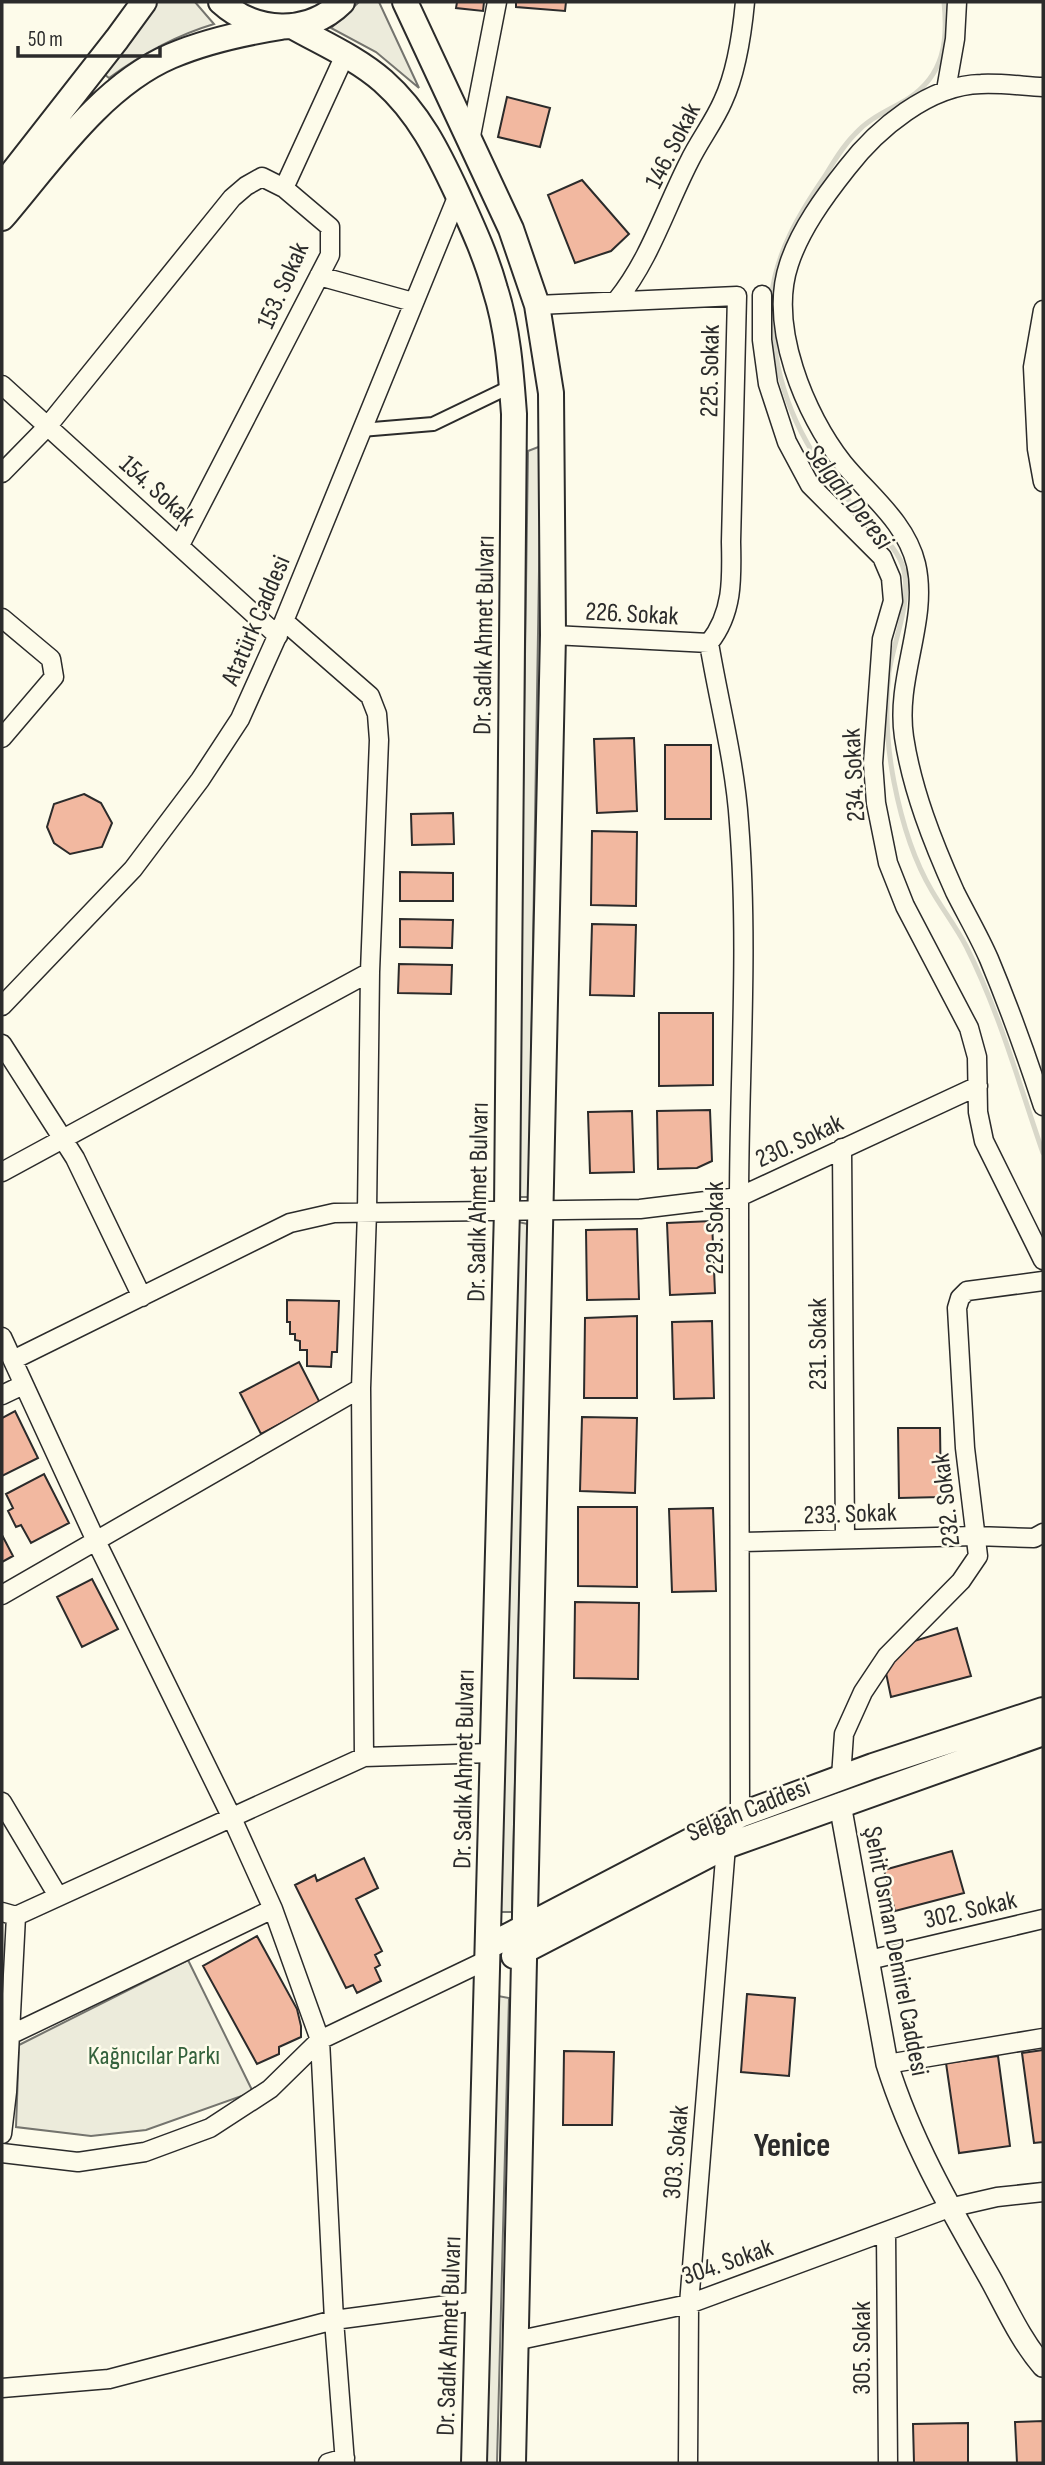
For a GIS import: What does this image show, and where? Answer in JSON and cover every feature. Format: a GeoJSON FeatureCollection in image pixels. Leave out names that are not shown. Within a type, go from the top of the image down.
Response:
{"type":"FeatureCollection","features":[{"type":"Feature","properties":{"kind":"main road"},"geometry":{"type":"LineString","coordinates":[[2,186],[144,2]]}},
{"type":"Feature","properties":{"kind":"main road"},"geometry":{"type":"LineString","coordinates":[[220,2],[246,20],[265,26],[287,26]]}},
{"type":"Feature","properties":{"kind":"main road"},"geometry":{"type":"LineString","coordinates":[[2,218],[99,105],[140,74],[169,56],[199,45],[304,24],[323,16],[342,2]]}},
{"type":"Feature","properties":{"kind":"main road"},"geometry":{"type":"LineString","coordinates":[[405,2],[510,229],[537,305],[549,380],[552,429],[553,635],[513,2463]]}},
{"type":"Feature","properties":{"kind":"main road","name":"Dr. Sadık Ahmet Bulvarı"},"geometry":{"type":"LineString","coordinates":[[287,26],[345,55],[381,79],[418,119],[439,152],[482,247],[496,291],[507,341],[512,386],[515,512],[507,1210],[474,2463]]}},
{"type":"Feature","properties":{"kind":"main road","name":"Selgah Caddesi"},"geometry":{"type":"LineString","coordinates":[[489,1958],[740,1815],[841,1777],[1043,1710]]}},
{"type":"Feature","properties":{"kind":"main road","name":"Selgah Caddesi"},"geometry":{"type":"LineString","coordinates":[[524,1939],[726,1846],[1043,1733]]}},
{"type":"Feature","properties":{"kind":"street"},"geometry":{"type":"LineString","coordinates":[[470,141],[497,2]]}},
{"type":"Feature","properties":{"kind":"street","name":"146. Sokak"},"geometry":{"type":"LineString","coordinates":[[617,300],[643,261],[688,163],[723,101],[734,70],[745,2]]}},
{"type":"Feature","properties":{"kind":"street"},"geometry":{"type":"LineString","coordinates":[[946,90],[956,39],[957,2]]}},
{"type":"Feature","properties":{"kind":"street"},"geometry":{"type":"LineString","coordinates":[[284,188],[345,55]]}},
{"type":"Feature","properties":{"kind":"street"},"geometry":{"type":"LineString","coordinates":[[1043,88],[978,84],[946,90],[887,124],[845,170],[796,246],[782,294],[786,334],[805,403],[843,462],[897,524],[909,542],[915,560],[920,585],[905,673],[902,704],[904,737],[929,829],[988,957],[1043,1106]]}},
{"type":"Feature","properties":{"kind":"street","name":"153. Sokak"},"geometry":{"type":"LineString","coordinates":[[47,427],[232,198],[246,186],[262,177],[284,188],[330,227],[330,255],[180,545]]}},
{"type":"Feature","properties":{"kind":"street","name":"Atatürk Caddesi"},"geometry":{"type":"LineString","coordinates":[[2,1006],[133,869],[170,822],[240,719],[281,629],[458,195]]}},
{"type":"Feature","properties":{"kind":"street"},"geometry":{"type":"LineString","coordinates":[[319,276],[413,302]]}},
{"type":"Feature","properties":{"kind":"street"},"geometry":{"type":"LineString","coordinates":[[737,296],[782,294]]}},
{"type":"Feature","properties":{"kind":"street","name":"234. Sokak"},"geometry":{"type":"LineString","coordinates":[[762,295],[762,340],[768,384],[787,442],[810,485],[882,557],[891,578],[893,601],[882,639],[873,763],[876,803],[888,863],[905,906],[969,1028],[977,1057],[978,1112],[984,1141],[1043,1260]]}},
{"type":"Feature","properties":{"kind":"street","name":"225. Sokak"},"geometry":{"type":"LineString","coordinates":[[537,305],[737,296],[732,580],[721,628],[709,643]]}},
{"type":"Feature","properties":{"kind":"street"},"geometry":{"type":"LineString","coordinates":[[1042,321],[1033,367],[1037,449],[1043,482]]}},
{"type":"Feature","properties":{"kind":"street","name":"154. Sokak"},"geometry":{"type":"LineString","coordinates":[[2,386],[180,545],[281,629],[370,696],[377,714],[379,740],[370,972],[367,1212],[361,1388],[364,1756]]}},
{"type":"Feature","properties":{"kind":"street"},"geometry":{"type":"LineString","coordinates":[[361,430],[433,424],[512,386]]}},
{"type":"Feature","properties":{"kind":"street"},"geometry":{"type":"LineString","coordinates":[[2,473],[47,427]]}},
{"type":"Feature","properties":{"kind":"street"},"geometry":{"type":"LineString","coordinates":[[2,618],[51,659],[54,677],[2,738]]}},
{"type":"Feature","properties":{"kind":"street","name":"226. Sokak"},"geometry":{"type":"LineString","coordinates":[[553,635],[709,643]]}},
{"type":"Feature","properties":{"kind":"street","name":"229. Sokak"},"geometry":{"type":"LineString","coordinates":[[709,643],[732,762],[740,823],[744,1028],[739,1197],[742,1542],[740,1815]]}},
{"type":"Feature","properties":{"kind":"street"},"geometry":{"type":"LineString","coordinates":[[2,1172],[370,972]]}},
{"type":"Feature","properties":{"kind":"street"},"geometry":{"type":"LineString","coordinates":[[2,1044],[75,1158],[142,1297]]}},
{"type":"Feature","properties":{"kind":"street","name":"230. Sokak"},"geometry":{"type":"LineString","coordinates":[[13,1360],[290,1223],[334,1213],[640,1209],[739,1197],[978,1086]]}},
{"type":"Feature","properties":{"kind":"street","name":"231. Sokak"},"geometry":{"type":"LineString","coordinates":[[842,1148],[845,1539]]}},
{"type":"Feature","properties":{"kind":"street","name":"232. Sokak"},"geometry":{"type":"LineString","coordinates":[[841,1777],[844,1734],[863,1692],[887,1656],[973,1566],[978,1556],[965,1448],[957,1308],[960,1298],[967,1292],[1043,1281]]}},
{"type":"Feature","properties":{"kind":"street"},"geometry":{"type":"LineString","coordinates":[[2,1337],[96,1541],[231,1816],[273,1909],[320,2040],[339,2461]]}},
{"type":"Feature","properties":{"kind":"street"},"geometry":{"type":"LineString","coordinates":[[2,1395],[23,1384]]}},
{"type":"Feature","properties":{"kind":"street"},"geometry":{"type":"LineString","coordinates":[[2,1595],[361,1388]]}},
{"type":"Feature","properties":{"kind":"street","name":"233. Sokak"},"geometry":{"type":"LineString","coordinates":[[742,1542],[975,1535],[1034,1538],[1043,1533]]}},
{"type":"Feature","properties":{"kind":"street"},"geometry":{"type":"LineString","coordinates":[[2,2134],[10,2035],[9,1914],[58,1896],[364,1756],[491,1753]]}},
{"type":"Feature","properties":{"kind":"street"},"geometry":{"type":"LineString","coordinates":[[2,1802],[58,1896]]}},
{"type":"Feature","properties":{"kind":"street","name":"Şehit Osman Demirel Caddesi"},"geometry":{"type":"LineString","coordinates":[[840,1804],[887,2064],[915,2142],[950,2208],[1043,2366]]}},
{"type":"Feature","properties":{"kind":"street","name":"303. Sokak"},"geometry":{"type":"LineString","coordinates":[[688,2463],[689,2304],[726,1846]]}},
{"type":"Feature","properties":{"kind":"street"},"geometry":{"type":"LineString","coordinates":[[10,2035],[273,1909]]}},
{"type":"Feature","properties":{"kind":"street","name":"302. Sokak"},"geometry":{"type":"LineString","coordinates":[[869,1960],[1043,1919]]}},
{"type":"Feature","properties":{"kind":"street"},"geometry":{"type":"LineString","coordinates":[[2,2153],[78,2162],[145,2152],[210,2128],[270,2089],[320,2040],[489,1958]]}},
{"type":"Feature","properties":{"kind":"street"},"geometry":{"type":"LineString","coordinates":[[887,2064],[1043,2038]]}},
{"type":"Feature","properties":{"kind":"street","name":"304. Sokak"},"geometry":{"type":"LineString","coordinates":[[515,2340],[689,2304],[950,2208],[997,2197],[1043,2192]]}},
{"type":"Feature","properties":{"kind":"street","name":"305. Sokak"},"geometry":{"type":"LineString","coordinates":[[886,2233],[888,2463]]}},
{"type":"Feature","properties":{"kind":"street"},"geometry":{"type":"LineString","coordinates":[[2,2388],[109,2379],[334,2320],[478,2301]]}},
{"type":"Feature","properties":{"kind":"green space"},"geometry":{"type":"Polygon","coordinates":[[[156,2],[195,2],[214,24],[159,46],[109,78],[104,74],[156,2]]]}},
{"type":"Feature","properties":{"kind":"green space"},"geometry":{"type":"Polygon","coordinates":[[[359,2],[379,2],[419,88],[376,52],[331,28],[359,2]]]}},
{"type":"Feature","properties":{"kind":"green space"},"geometry":{"type":"Polygon","coordinates":[[[541,446],[529,1197],[517,1197],[528,451],[541,446]]]}},
{"type":"Feature","properties":{"kind":"green space"},"geometry":{"type":"Polygon","coordinates":[[[518,1222],[528,1224],[512,1912],[492,1912],[518,1222]]]}},
{"type":"Feature","properties":{"kind":"green space","name":"Kağnıcılar Parkı"},"geometry":{"type":"Polygon","coordinates":[[[188,1960],[253,2092],[146,2130],[91,2136],[16,2127],[19,2045],[188,1960]]]}},
{"type":"Feature","properties":{"kind":"green space"},"geometry":{"type":"Polygon","coordinates":[[[498,1996],[509,1998],[497,2463],[482,2463],[498,1996]]]}},
{"type":"Feature","properties":{"kind":"building"},"geometry":{"type":"Polygon","coordinates":[[[457,2],[484,2],[483,11],[456,8],[457,2]]]}},
{"type":"Feature","properties":{"kind":"building"},"geometry":{"type":"Polygon","coordinates":[[[516,2],[566,2],[565,11],[516,7],[516,2]]]}},
{"type":"Feature","properties":{"kind":"building"},"geometry":{"type":"Polygon","coordinates":[[[507,97],[550,108],[540,147],[498,137],[507,97]]]}},
{"type":"Feature","properties":{"kind":"building"},"geometry":{"type":"Polygon","coordinates":[[[582,180],[629,234],[611,251],[575,263],[548,195],[582,180]]]}},
{"type":"Feature","properties":{"kind":"building"},"geometry":{"type":"Polygon","coordinates":[[[634,738],[637,811],[597,813],[594,739],[634,738]]]}},
{"type":"Feature","properties":{"kind":"building"},"geometry":{"type":"Polygon","coordinates":[[[665,745],[711,745],[711,819],[665,819],[665,745]]]}},
{"type":"Feature","properties":{"kind":"building"},"geometry":{"type":"Polygon","coordinates":[[[84,794],[101,803],[112,823],[102,847],[70,854],[54,843],[47,827],[54,804],[84,794]]]}},
{"type":"Feature","properties":{"kind":"building"},"geometry":{"type":"Polygon","coordinates":[[[453,813],[454,844],[412,845],[411,814],[453,813]]]}},
{"type":"Feature","properties":{"kind":"building"},"geometry":{"type":"Polygon","coordinates":[[[592,831],[637,832],[636,906],[591,905],[592,831]]]}},
{"type":"Feature","properties":{"kind":"building"},"geometry":{"type":"Polygon","coordinates":[[[400,872],[453,873],[453,901],[400,901],[400,872]]]}},
{"type":"Feature","properties":{"kind":"building"},"geometry":{"type":"Polygon","coordinates":[[[400,919],[453,920],[452,948],[400,947],[400,919]]]}},
{"type":"Feature","properties":{"kind":"building"},"geometry":{"type":"Polygon","coordinates":[[[592,924],[636,925],[634,996],[590,995],[592,924]]]}},
{"type":"Feature","properties":{"kind":"building"},"geometry":{"type":"Polygon","coordinates":[[[399,964],[452,965],[451,994],[398,993],[399,964]]]}},
{"type":"Feature","properties":{"kind":"building"},"geometry":{"type":"Polygon","coordinates":[[[659,1013],[713,1013],[713,1085],[659,1086],[659,1013]]]}},
{"type":"Feature","properties":{"kind":"building"},"geometry":{"type":"Polygon","coordinates":[[[710,1110],[712,1161],[697,1168],[658,1169],[657,1111],[710,1110]]]}},
{"type":"Feature","properties":{"kind":"building"},"geometry":{"type":"Polygon","coordinates":[[[632,1111],[634,1172],[590,1173],[588,1112],[632,1111]]]}},
{"type":"Feature","properties":{"kind":"building"},"geometry":{"type":"Polygon","coordinates":[[[712,1221],[715,1293],[670,1295],[667,1223],[712,1221]]]}},
{"type":"Feature","properties":{"kind":"building"},"geometry":{"type":"Polygon","coordinates":[[[637,1229],[639,1299],[587,1300],[586,1230],[637,1229]]]}},
{"type":"Feature","properties":{"kind":"building"},"geometry":{"type":"Polygon","coordinates":[[[287,1300],[339,1301],[337,1352],[332,1352],[331,1367],[307,1366],[307,1350],[300,1350],[300,1341],[295,1340],[295,1334],[290,1334],[287,1300]]]}},
{"type":"Feature","properties":{"kind":"building"},"geometry":{"type":"Polygon","coordinates":[[[637,1316],[637,1398],[584,1398],[585,1318],[637,1316]]]}},
{"type":"Feature","properties":{"kind":"building"},"geometry":{"type":"Polygon","coordinates":[[[712,1321],[714,1398],[674,1399],[672,1322],[712,1321]]]}},
{"type":"Feature","properties":{"kind":"building"},"geometry":{"type":"Polygon","coordinates":[[[299,1362],[320,1403],[261,1434],[240,1393],[299,1362]]]}},
{"type":"Feature","properties":{"kind":"building"},"geometry":{"type":"Polygon","coordinates":[[[15,1411],[38,1458],[2,1476],[2,1418],[15,1411]]]}},
{"type":"Feature","properties":{"kind":"building"},"geometry":{"type":"Polygon","coordinates":[[[582,1417],[637,1418],[635,1493],[580,1491],[582,1417]]]}},
{"type":"Feature","properties":{"kind":"building"},"geometry":{"type":"Polygon","coordinates":[[[898,1428],[940,1428],[941,1497],[899,1498],[898,1428]]]}},
{"type":"Feature","properties":{"kind":"building"},"geometry":{"type":"Polygon","coordinates":[[[44,1474],[69,1523],[31,1543],[21,1525],[16,1527],[8,1511],[13,1508],[6,1494],[44,1474]]]}},
{"type":"Feature","properties":{"kind":"building"},"geometry":{"type":"Polygon","coordinates":[[[578,1507],[637,1507],[637,1587],[578,1586],[578,1507]]]}},
{"type":"Feature","properties":{"kind":"building"},"geometry":{"type":"Polygon","coordinates":[[[713,1508],[716,1591],[672,1592],[669,1509],[713,1508]]]}},
{"type":"Feature","properties":{"kind":"building"},"geometry":{"type":"Polygon","coordinates":[[[2,1535],[13,1556],[2,1562],[2,1535]]]}},
{"type":"Feature","properties":{"kind":"building"},"geometry":{"type":"Polygon","coordinates":[[[92,1579],[118,1629],[82,1647],[57,1597],[92,1579]]]}},
{"type":"Feature","properties":{"kind":"building"},"geometry":{"type":"Polygon","coordinates":[[[575,1602],[639,1603],[638,1679],[574,1678],[575,1602]]]}},
{"type":"Feature","properties":{"kind":"building"},"geometry":{"type":"Polygon","coordinates":[[[957,1628],[971,1676],[891,1697],[886,1673],[901,1645],[957,1628]]]}},
{"type":"Feature","properties":{"kind":"building"},"geometry":{"type":"Polygon","coordinates":[[[952,1851],[964,1893],[895,1911],[884,1870],[952,1851]]]}},
{"type":"Feature","properties":{"kind":"building"},"geometry":{"type":"Polygon","coordinates":[[[364,1858],[378,1888],[356,1899],[382,1951],[375,1955],[380,1965],[375,1968],[381,1981],[357,1993],[353,1985],[346,1988],[295,1885],[315,1875],[317,1881],[364,1858]]]}},
{"type":"Feature","properties":{"kind":"building"},"geometry":{"type":"Polygon","coordinates":[[[257,1936],[297,2009],[301,2037],[279,2047],[279,2054],[257,2064],[203,1966],[257,1936]]]}},
{"type":"Feature","properties":{"kind":"building"},"geometry":{"type":"Polygon","coordinates":[[[747,1994],[795,1998],[789,2076],[741,2072],[747,1994]]]}},
{"type":"Feature","properties":{"kind":"building"},"geometry":{"type":"Polygon","coordinates":[[[1043,2050],[1043,2142],[1034,2143],[1022,2053],[1043,2050]]]}},
{"type":"Feature","properties":{"kind":"building"},"geometry":{"type":"Polygon","coordinates":[[[564,2051],[614,2052],[612,2125],[563,2125],[564,2051]]]}},
{"type":"Feature","properties":{"kind":"building"},"geometry":{"type":"Polygon","coordinates":[[[998,2056],[1010,2146],[959,2153],[946,2063],[998,2056]]]}},
{"type":"Feature","properties":{"kind":"building"},"geometry":{"type":"Polygon","coordinates":[[[1043,2421],[1043,2463],[1017,2463],[1015,2422],[1043,2421]]]}},
{"type":"Feature","properties":{"kind":"building"},"geometry":{"type":"Polygon","coordinates":[[[968,2423],[968,2463],[914,2463],[913,2424],[968,2423]]]}},
{"type":"Feature","properties":{"kind":"waterway","name":"Selgah Deresi"},"geometry":{"type":"LineString","coordinates":[[944,2],[944,43],[937,68],[921,89],[867,123],[839,154],[806,205],[783,249],[774,282],[771,315],[781,380],[788,403],[809,446],[821,466],[886,540],[902,564],[906,590],[891,659],[887,699],[888,741],[897,796],[919,866],[966,946],[989,996],[1043,1153]]}},
{"type":"Feature","properties":{"kind":"district","name":"Yenice"},"geometry":{"type":"Point","coordinates":[792,2144]}}]}
